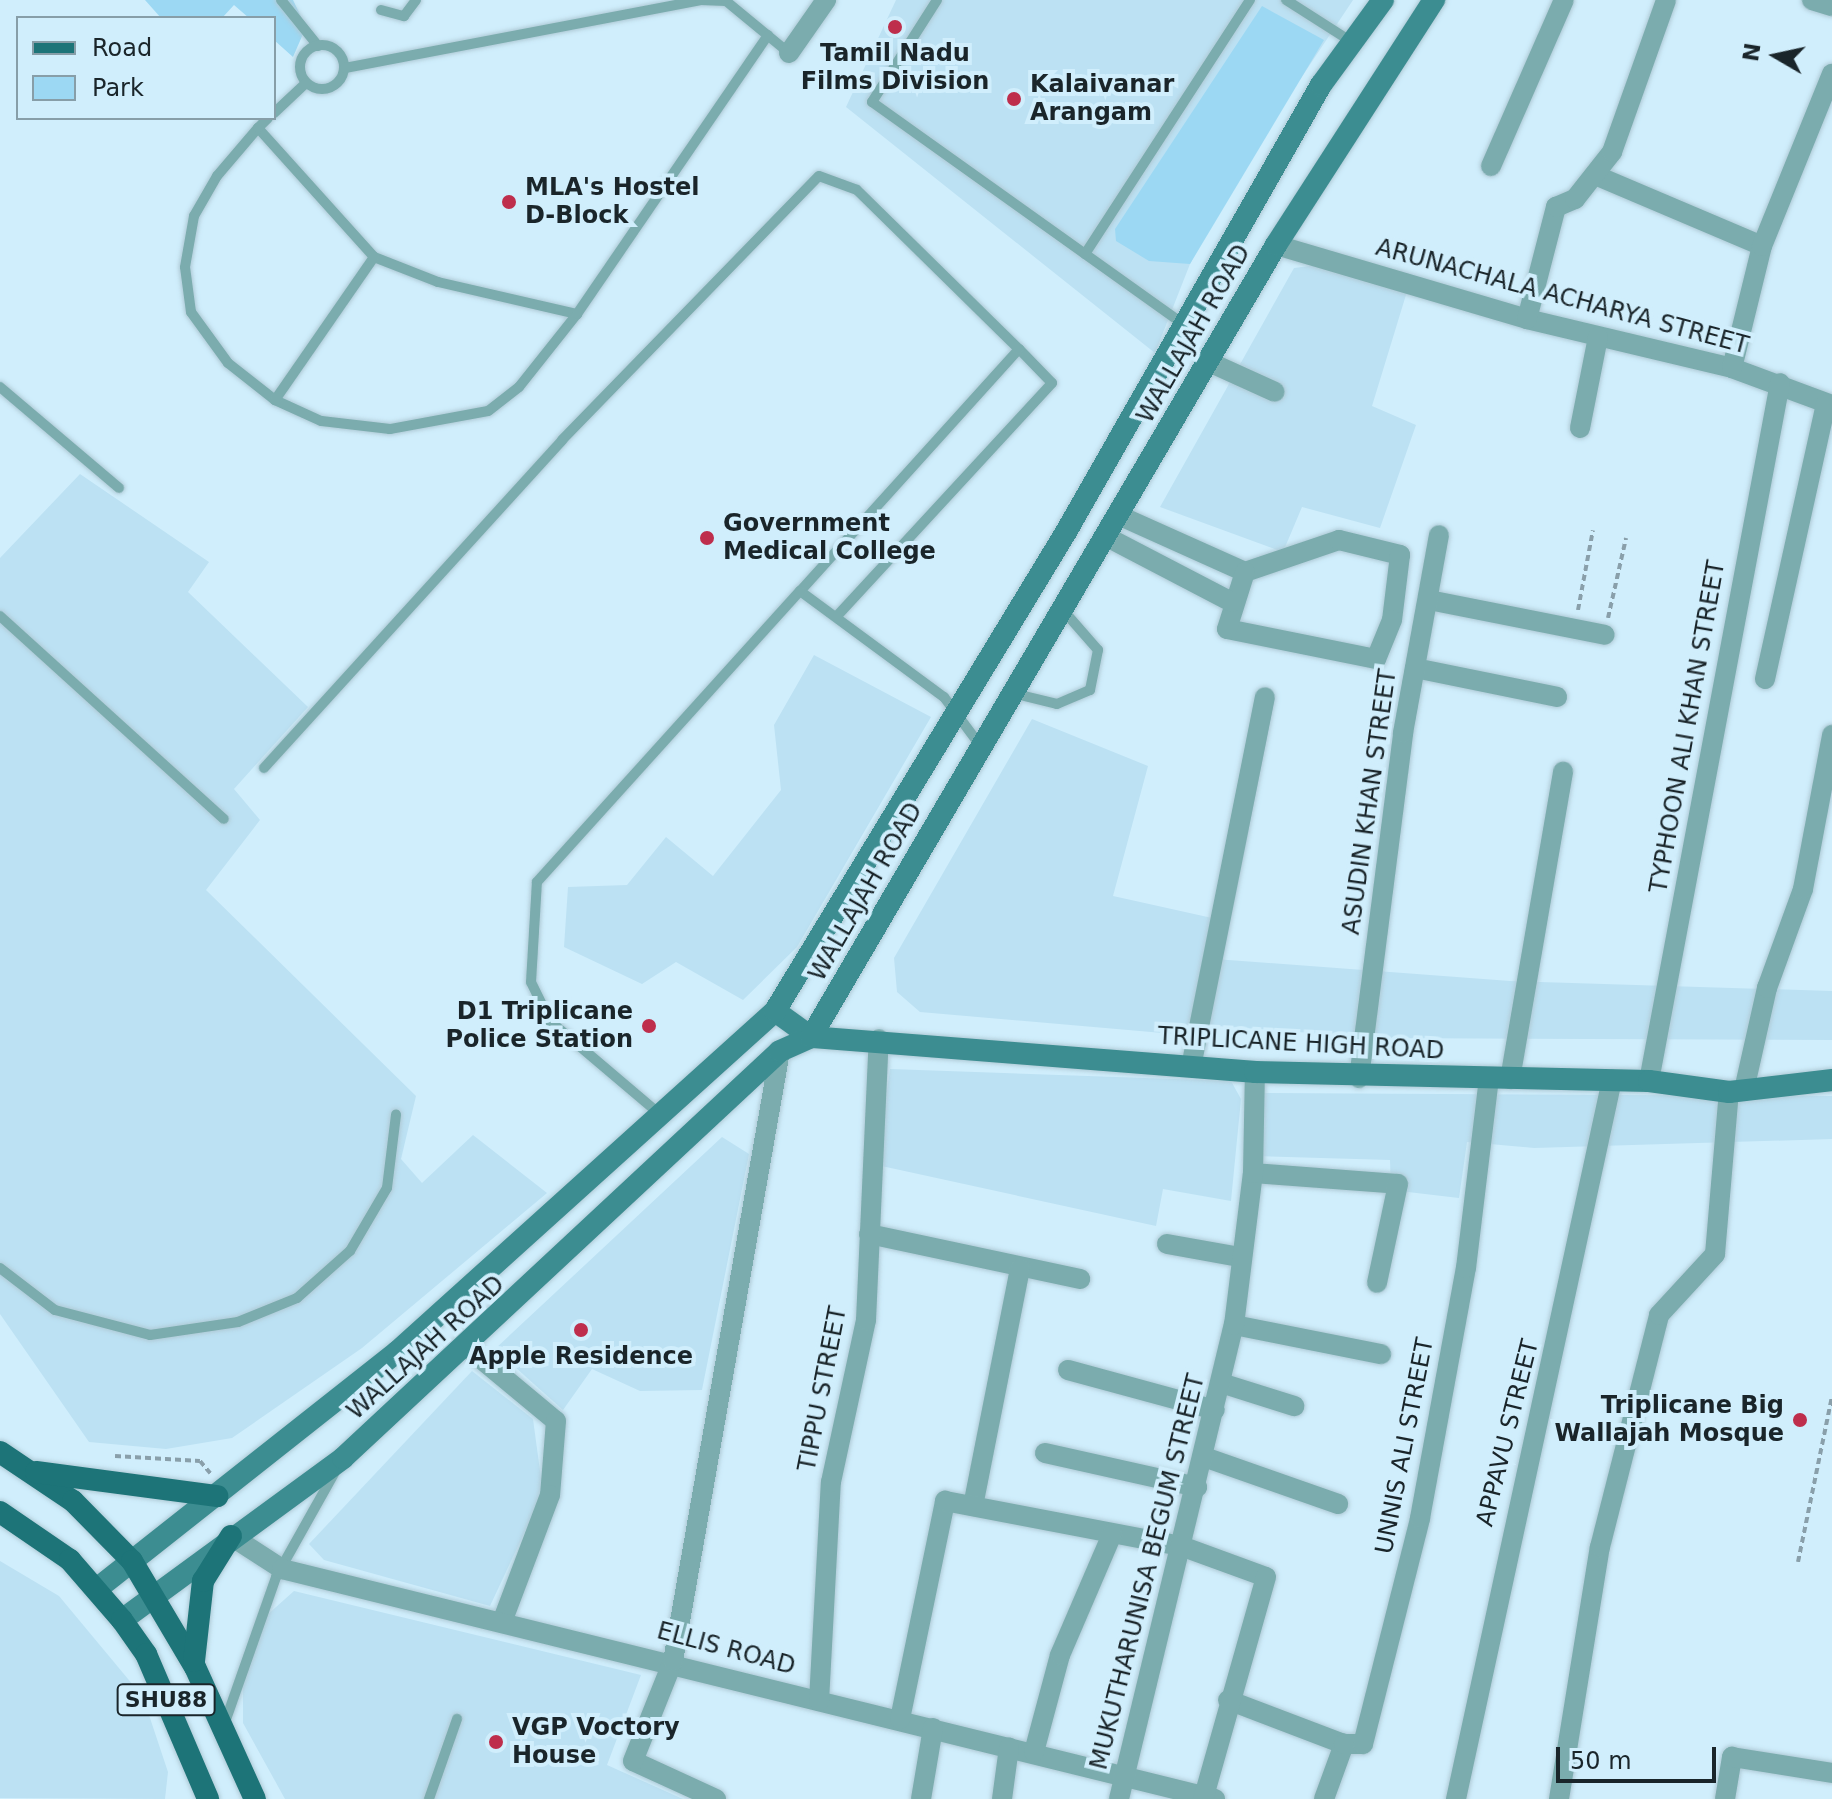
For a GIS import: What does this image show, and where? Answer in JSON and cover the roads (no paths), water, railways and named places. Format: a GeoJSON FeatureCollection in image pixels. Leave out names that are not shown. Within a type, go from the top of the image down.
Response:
{"type":"FeatureCollection","features":[{"type":"Feature","properties":{"kind":"main road","name":"WALLAJAH ROAD"},"geometry":{"type":"LineString","coordinates":[[98,1588],[397,1352],[656,1111],[775,1011],[956,717],[1183,324],[1352,42],[1383,0]]}},
{"type":"Feature","properties":{"kind":"main road","name":"WALLAJAH ROAD"},"geometry":{"type":"LineString","coordinates":[[122,1620],[231,1536],[343,1458],[468,1348],[780,1051],[811,1037],[982,748],[1010,693],[1276,245],[1434,0]]}},
{"type":"Feature","properties":{"kind":"main road"},"geometry":{"type":"LineString","coordinates":[[775,1011],[811,1037]]}},
{"type":"Feature","properties":{"kind":"main road","name":"TRIPLICANE HIGH ROAD"},"geometry":{"type":"LineString","coordinates":[[811,1037],[879,1039],[1191,1067],[1359,1078],[1649,1081],[1736,1091],[1832,1080]]}},
{"type":"Feature","properties":{"kind":"main road","name":"SHU88"},"geometry":{"type":"LineString","coordinates":[[0,1452],[73,1501],[132,1561],[195,1667],[224,1725],[255,1799]]}},
{"type":"Feature","properties":{"kind":"main road"},"geometry":{"type":"LineString","coordinates":[[23,1470],[220,1494]]}},
{"type":"Feature","properties":{"kind":"main road","name":"SHU88"},"geometry":{"type":"LineString","coordinates":[[0,1512],[98,1588],[122,1620],[146,1654],[204,1794]]}},
{"type":"Feature","properties":{"kind":"main road"},"geometry":{"type":"LineString","coordinates":[[195,1667],[192,1634],[203,1581],[231,1536]]}},
{"type":"Feature","properties":{"kind":"street"},"geometry":{"type":"LineString","coordinates":[[789,53],[826,0]]}},
{"type":"Feature","properties":{"kind":"street"},"geometry":{"type":"LineString","coordinates":[[1491,166],[1564,0]]}},
{"type":"Feature","properties":{"kind":"street"},"geometry":{"type":"LineString","coordinates":[[1527,319],[1556,207],[1575,199],[1612,152],[1666,0]]}},
{"type":"Feature","properties":{"kind":"street"},"geometry":{"type":"LineString","coordinates":[[1812,0],[1832,6]]}},
{"type":"Feature","properties":{"kind":"street"},"geometry":{"type":"LineString","coordinates":[[1732,368],[1762,246],[1832,74]]}},
{"type":"Feature","properties":{"kind":"street"},"geometry":{"type":"LineString","coordinates":[[1595,175],[1762,246]]}},
{"type":"Feature","properties":{"kind":"street","name":"ARUNACHALA ACHARYA STREET"},"geometry":{"type":"LineString","coordinates":[[1276,245],[1527,319],[1732,368],[1780,383],[1829,404]]}},
{"type":"Feature","properties":{"kind":"street"},"geometry":{"type":"LineString","coordinates":[[1580,428],[1598,337]]}},
{"type":"Feature","properties":{"kind":"street"},"geometry":{"type":"LineString","coordinates":[[1209,362],[1275,392]]}},
{"type":"Feature","properties":{"kind":"street","name":"TYPHOON ALI KHAN STREET"},"geometry":{"type":"LineString","coordinates":[[1649,1081],[1780,383]]}},
{"type":"Feature","properties":{"kind":"street"},"geometry":{"type":"LineString","coordinates":[[1765,679],[1829,404]]}},
{"type":"Feature","properties":{"kind":"street"},"geometry":{"type":"LineString","coordinates":[[1118,515],[1245,572],[1339,540],[1400,555],[1392,620],[1376,659],[1227,629],[1232,602],[1245,572]]}},
{"type":"Feature","properties":{"kind":"street","name":"ASUDIN KHAN STREET"},"geometry":{"type":"LineString","coordinates":[[1359,1078],[1415,668],[1439,535]]}},
{"type":"Feature","properties":{"kind":"street"},"geometry":{"type":"LineString","coordinates":[[1105,536],[1232,602]]}},
{"type":"Feature","properties":{"kind":"street"},"geometry":{"type":"LineString","coordinates":[[1429,600],[1605,635]]}},
{"type":"Feature","properties":{"kind":"street"},"geometry":{"type":"LineString","coordinates":[[1415,668],[1557,697]]}},
{"type":"Feature","properties":{"kind":"street"},"geometry":{"type":"LineString","coordinates":[[1191,1067],[1265,697]]}},
{"type":"Feature","properties":{"kind":"street"},"geometry":{"type":"LineString","coordinates":[[1559,1799],[1600,1547],[1659,1315],[1715,1254],[1736,1091],[1767,988],[1824,822],[1832,735]]}},
{"type":"Feature","properties":{"kind":"street"},"geometry":{"type":"LineString","coordinates":[[1499,1078],[1563,772]]}},
{"type":"Feature","properties":{"kind":"street","name":"TIPPU STREET"},"geometry":{"type":"LineString","coordinates":[[819,1701],[831,1482],[866,1320],[879,1039]]}},
{"type":"Feature","properties":{"kind":"street"},"geometry":{"type":"LineString","coordinates":[[716,1799],[633,1761],[673,1661],[780,1051]]}},
{"type":"Feature","properties":{"kind":"street","name":"MUKUTHARUNISA BEGUM STREET"},"geometry":{"type":"LineString","coordinates":[[1119,1799],[1181,1546],[1207,1458],[1234,1325],[1239,1257],[1253,1173],[1255,1072]]}},
{"type":"Feature","properties":{"kind":"street","name":"UNNIS ALI STREET"},"geometry":{"type":"LineString","coordinates":[[1324,1799],[1344,1744],[1363,1744],[1420,1518],[1499,1078]]}},
{"type":"Feature","properties":{"kind":"street","name":"APPAVU STREET"},"geometry":{"type":"LineString","coordinates":[[1456,1799],[1612,1080]]}},
{"type":"Feature","properties":{"kind":"street"},"geometry":{"type":"LineString","coordinates":[[1253,1173],[1398,1184],[1377,1283]]}},
{"type":"Feature","properties":{"kind":"street"},"geometry":{"type":"LineString","coordinates":[[869,1234],[1020,1269],[1080,1279]]}},
{"type":"Feature","properties":{"kind":"street"},"geometry":{"type":"LineString","coordinates":[[1167,1244],[1239,1257]]}},
{"type":"Feature","properties":{"kind":"street"},"geometry":{"type":"LineString","coordinates":[[973,1506],[1020,1269]]}},
{"type":"Feature","properties":{"kind":"street"},"geometry":{"type":"LineString","coordinates":[[1234,1325],[1381,1354]]}},
{"type":"Feature","properties":{"kind":"street"},"geometry":{"type":"LineString","coordinates":[[468,1348],[556,1421],[550,1495],[502,1622]]}},
{"type":"Feature","properties":{"kind":"street"},"geometry":{"type":"LineString","coordinates":[[1068,1370],[1215,1410]]}},
{"type":"Feature","properties":{"kind":"street"},"geometry":{"type":"LineString","coordinates":[[1221,1383],[1294,1406]]}},
{"type":"Feature","properties":{"kind":"street"},"geometry":{"type":"LineString","coordinates":[[1045,1453],[1197,1487]]}},
{"type":"Feature","properties":{"kind":"street"},"geometry":{"type":"LineString","coordinates":[[1207,1458],[1338,1504]]}},
{"type":"Feature","properties":{"kind":"street"},"geometry":{"type":"LineString","coordinates":[[900,1719],[945,1501],[1181,1546],[1266,1577],[1228,1700],[1207,1798]]}},
{"type":"Feature","properties":{"kind":"street"},"geometry":{"type":"LineString","coordinates":[[1034,1752],[1060,1655],[1112,1534]]}},
{"type":"Feature","properties":{"kind":"street","name":"ELLIS ROAD"},"geometry":{"type":"LineString","coordinates":[[231,1536],[282,1569],[673,1661],[819,1701],[1034,1752],[1207,1798]]}},
{"type":"Feature","properties":{"kind":"street"},"geometry":{"type":"LineString","coordinates":[[1228,1700],[1344,1744]]}},
{"type":"Feature","properties":{"kind":"street"},"geometry":{"type":"LineString","coordinates":[[921,1799],[933,1728]]}},
{"type":"Feature","properties":{"kind":"street"},"geometry":{"type":"LineString","coordinates":[[1002,1799],[1009,1747]]}},
{"type":"Feature","properties":{"kind":"street"},"geometry":{"type":"LineString","coordinates":[[1725,1799],[1732,1757],[1832,1773]]}},
{"type":"Feature","properties":{"kind":"lane"},"geometry":{"type":"LineString","coordinates":[[281,0],[318,46],[335,49],[345,68]]}},
{"type":"Feature","properties":{"kind":"lane"},"geometry":{"type":"LineString","coordinates":[[381,10],[404,16],[416,0]]}},
{"type":"Feature","properties":{"kind":"lane"},"geometry":{"type":"LineString","coordinates":[[306,83],[326,89],[345,68],[700,0],[726,1],[789,53]]}},
{"type":"Feature","properties":{"kind":"lane"},"geometry":{"type":"LineString","coordinates":[[937,0],[872,102],[1183,324]]}},
{"type":"Feature","properties":{"kind":"lane"},"geometry":{"type":"LineString","coordinates":[[1085,254],[1250,0]]}},
{"type":"Feature","properties":{"kind":"lane"},"geometry":{"type":"LineString","coordinates":[[1286,0],[1352,42]]}},
{"type":"Feature","properties":{"kind":"lane"},"geometry":{"type":"LineString","coordinates":[[266,120],[217,176],[194,216],[185,267],[191,312],[228,363],[275,400],[321,421],[390,429],[488,411],[519,387],[577,314],[768,35]]}},
{"type":"Feature","properties":{"kind":"lane"},"geometry":{"type":"LineString","coordinates":[[306,83],[300,62],[318,46]]}},
{"type":"Feature","properties":{"kind":"lane"},"geometry":{"type":"LineString","coordinates":[[276,111],[306,83]]}},
{"type":"Feature","properties":{"kind":"lane"},"geometry":{"type":"LineString","coordinates":[[258,128],[374,257],[438,282],[577,314]]}},
{"type":"Feature","properties":{"kind":"lane"},"geometry":{"type":"LineString","coordinates":[[264,768],[562,440],[819,176],[857,190],[1052,383],[837,616]]}},
{"type":"Feature","properties":{"kind":"lane"},"geometry":{"type":"LineString","coordinates":[[275,400],[374,257]]}},
{"type":"Feature","properties":{"kind":"lane"},"geometry":{"type":"LineString","coordinates":[[656,1111],[550,1021],[531,982],[537,882],[1019,349]]}},
{"type":"Feature","properties":{"kind":"lane"},"geometry":{"type":"LineString","coordinates":[[0,387],[119,488]]}},
{"type":"Feature","properties":{"kind":"lane"},"geometry":{"type":"LineString","coordinates":[[800,591],[944,697],[982,748]]}},
{"type":"Feature","properties":{"kind":"lane"},"geometry":{"type":"LineString","coordinates":[[1010,693],[1057,704],[1090,690],[1098,650],[1061,609]]}},
{"type":"Feature","properties":{"kind":"lane"},"geometry":{"type":"LineString","coordinates":[[0,616],[224,819]]}},
{"type":"Feature","properties":{"kind":"lane"},"geometry":{"type":"LineString","coordinates":[[0,1268],[55,1310],[150,1335],[238,1322],[297,1298],[350,1251],[387,1188],[396,1115]]}},
{"type":"Feature","properties":{"kind":"lane"},"geometry":{"type":"LineString","coordinates":[[224,1725],[242,1657],[282,1569],[343,1458]]}},
{"type":"Feature","properties":{"kind":"lane"},"geometry":{"type":"LineString","coordinates":[[429,1799],[457,1719]]}},
{"type":"Feature","properties":{"kind":"place","name":"Tamil Nadu Films Division"},"geometry":{"type":"Point","coordinates":[895,27]}},
{"type":"Feature","properties":{"kind":"place","name":"Kalaivanar Arangam"},"geometry":{"type":"Point","coordinates":[1014,99]}},
{"type":"Feature","properties":{"kind":"place","name":"MLA's Hostel D-Block"},"geometry":{"type":"Point","coordinates":[509,202]}},
{"type":"Feature","properties":{"kind":"place","name":"Government Medical College"},"geometry":{"type":"Point","coordinates":[707,538]}},
{"type":"Feature","properties":{"kind":"place","name":"D1 Triplicane Police Station"},"geometry":{"type":"Point","coordinates":[649,1026]}},
{"type":"Feature","properties":{"kind":"place","name":"Apple Residence"},"geometry":{"type":"Point","coordinates":[581,1330]}},
{"type":"Feature","properties":{"kind":"place","name":"Triplicane Big Wallajah Mosque"},"geometry":{"type":"Point","coordinates":[1800,1420]}},
{"type":"Feature","properties":{"kind":"place","name":"VGP Voctory House"},"geometry":{"type":"Point","coordinates":[496,1742]}}]}
